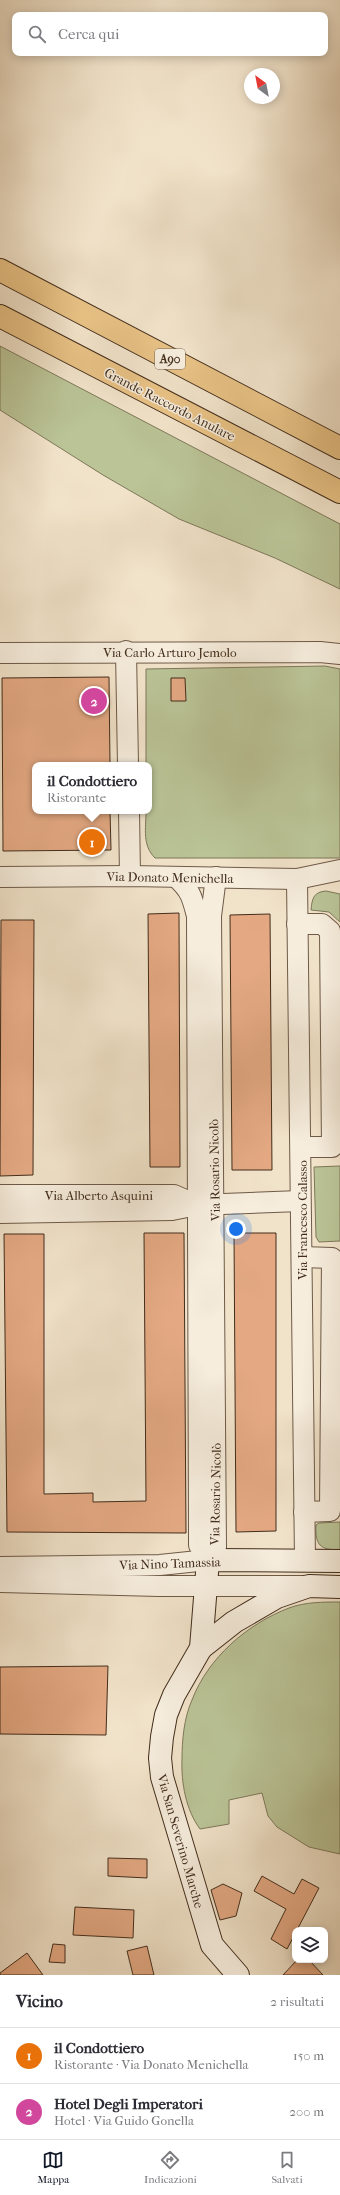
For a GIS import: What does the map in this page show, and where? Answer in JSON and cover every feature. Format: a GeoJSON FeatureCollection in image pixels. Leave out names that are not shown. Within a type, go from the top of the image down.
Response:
{"type":"FeatureCollection","features":[{"type":"Feature","properties":{"kind":"highway","name":"A90"},"geometry":{"type":"LineString","coordinates":[[0,270],[340,448]]}},
{"type":"Feature","properties":{"kind":"highway","name":"Grande Raccordo Anulare"},"geometry":{"type":"LineString","coordinates":[[0,316],[340,492]]}},
{"type":"Feature","properties":{"kind":"street","name":"Via Carlo Arturo Jemolo"},"geometry":{"type":"LineString","coordinates":[[0,653],[126,651],[320,652],[340,654]]}},
{"type":"Feature","properties":{"kind":"street"},"geometry":{"type":"LineString","coordinates":[[126,651],[128,762]]}},
{"type":"Feature","properties":{"kind":"street"},"geometry":{"type":"LineString","coordinates":[[129,814],[130,876]]}},
{"type":"Feature","properties":{"kind":"street","name":"Via Donato Menichella"},"geometry":{"type":"LineString","coordinates":[[0,877],[130,876],[297,879],[340,870]]}},
{"type":"Feature","properties":{"kind":"street","name":"Via Rosario Nicolò"},"geometry":{"type":"LineString","coordinates":[[176,877],[188,889],[192,897],[197,916],[206,1205]]}},
{"type":"Feature","properties":{"kind":"street","name":"Via Rosario Nicolò"},"geometry":{"type":"LineString","coordinates":[[208,1560],[199,1545],[211,916],[216,877]]}},
{"type":"Feature","properties":{"kind":"street"},"geometry":{"type":"LineString","coordinates":[[297,879],[328,881],[340,885]]}},
{"type":"Feature","properties":{"kind":"street","name":"Via Francesco Calasso"},"geometry":{"type":"LineString","coordinates":[[297,879],[305,1561]]}},
{"type":"Feature","properties":{"kind":"street"},"geometry":{"type":"LineString","coordinates":[[297,924],[322,924],[330,931],[332,1147],[301,1147]]}},
{"type":"Feature","properties":{"kind":"street","name":"Via Alberto Asquini"},"geometry":{"type":"LineString","coordinates":[[0,1195],[174,1195],[206,1205]]}},
{"type":"Feature","properties":{"kind":"street","name":"Via Alberto Asquini"},"geometry":{"type":"LineString","coordinates":[[0,1213],[172,1210],[206,1205],[300,1201]]}},
{"type":"Feature","properties":{"kind":"street"},"geometry":{"type":"LineString","coordinates":[[302,1257],[332,1258],[330,1511],[304,1512]]}},
{"type":"Feature","properties":{"kind":"street","name":"Via Nino Tamassia"},"geometry":{"type":"LineString","coordinates":[[0,1567],[160,1565],[208,1560],[340,1561]]}},
{"type":"Feature","properties":{"kind":"street","name":"Via San Severino Marche"},"geometry":{"type":"LineString","coordinates":[[208,1560],[201,1648],[174,1695],[166,1715],[162,1737],[162,1778],[196,1896],[212,1945],[238,1975]]}},
{"type":"Feature","properties":{"kind":"street","name":"Via Nino Tamassia"},"geometry":{"type":"LineString","coordinates":[[0,1582],[159,1586],[207,1585],[340,1587]]}},
{"type":"Feature","properties":{"kind":"street"},"geometry":{"type":"LineString","coordinates":[[201,1648],[253,1610],[277,1597],[309,1586]]}},
{"type":"Feature","properties":{"kind":"green space"},"geometry":{"type":"Polygon","coordinates":[[[0,346],[340,524],[340,589],[275,558],[179,519],[103,475],[0,410],[0,346]]]}},
{"type":"Feature","properties":{"kind":"green space"},"geometry":{"type":"Polygon","coordinates":[[[325,666],[340,669],[340,858],[155,858],[146,842],[146,814],[152,814],[152,762],[146,762],[146,669],[325,666]]]}},
{"type":"Feature","properties":{"kind":"green space"},"geometry":{"type":"Polygon","coordinates":[[[326,891],[340,894],[340,922],[329,912],[311,910],[314,896],[326,891]]]}},
{"type":"Feature","properties":{"kind":"green space"},"geometry":{"type":"Polygon","coordinates":[[[340,1166],[340,1241],[319,1242],[316,1237],[314,1167],[340,1166]]]}},
{"type":"Feature","properties":{"kind":"green space"},"geometry":{"type":"Polygon","coordinates":[[[340,1522],[340,1550],[328,1549],[320,1545],[316,1532],[316,1525],[319,1523],[340,1522]]]}},
{"type":"Feature","properties":{"kind":"green space"},"geometry":{"type":"Polygon","coordinates":[[[340,1602],[340,1854],[309,1847],[277,1827],[268,1816],[262,1793],[229,1800],[229,1824],[200,1829],[195,1822],[185,1796],[182,1777],[182,1744],[189,1707],[208,1670],[231,1644],[244,1633],[273,1615],[295,1606],[314,1603],[340,1602]]]}},
{"type":"Feature","properties":{"kind":"building"},"geometry":{"type":"Polygon","coordinates":[[[109,677],[110,762],[32,762],[32,814],[110,814],[111,850],[3,851],[2,678],[109,677]]]}},
{"type":"Feature","properties":{"kind":"building"},"geometry":{"type":"Polygon","coordinates":[[[171,678],[185,678],[186,701],[171,701],[171,678]]]}},
{"type":"Feature","properties":{"kind":"building"},"geometry":{"type":"Polygon","coordinates":[[[179,913],[180,1167],[150,1167],[148,914],[179,913]]]}},
{"type":"Feature","properties":{"kind":"building"},"geometry":{"type":"Polygon","coordinates":[[[270,914],[272,1170],[232,1170],[230,915],[270,914]]]}},
{"type":"Feature","properties":{"kind":"building"},"geometry":{"type":"Polygon","coordinates":[[[1,920],[34,920],[33,1175],[0,1176],[1,920]]]}},
{"type":"Feature","properties":{"kind":"building"},"geometry":{"type":"Polygon","coordinates":[[[144,1233],[184,1233],[186,1533],[7,1532],[4,1234],[44,1234],[44,1494],[93,1493],[93,1502],[146,1501],[144,1233]]]}},
{"type":"Feature","properties":{"kind":"building"},"geometry":{"type":"Polygon","coordinates":[[[234,1233],[276,1233],[276,1531],[236,1532],[234,1233]]]}},
{"type":"Feature","properties":{"kind":"building"},"geometry":{"type":"Polygon","coordinates":[[[108,1666],[106,1735],[0,1734],[0,1667],[108,1666]]]}},
{"type":"Feature","properties":{"kind":"building"},"geometry":{"type":"Polygon","coordinates":[[[108,1858],[147,1859],[147,1878],[108,1876],[108,1858]]]}},
{"type":"Feature","properties":{"kind":"building"},"geometry":{"type":"Polygon","coordinates":[[[262,1876],[294,1894],[302,1879],[319,1888],[299,1927],[292,1927],[292,1940],[287,1949],[271,1939],[286,1909],[254,1891],[262,1876]]]}},
{"type":"Feature","properties":{"kind":"building"},"geometry":{"type":"Polygon","coordinates":[[[223,1884],[242,1893],[236,1916],[220,1920],[211,1890],[223,1884]]]}},
{"type":"Feature","properties":{"kind":"building"},"geometry":{"type":"Polygon","coordinates":[[[75,1907],[134,1910],[133,1938],[73,1935],[75,1907]]]}},
{"type":"Feature","properties":{"kind":"building"},"geometry":{"type":"Polygon","coordinates":[[[53,1944],[65,1945],[65,1963],[49,1962],[53,1944]]]}},
{"type":"Feature","properties":{"kind":"building"},"geometry":{"type":"Polygon","coordinates":[[[147,1946],[154,1975],[133,1975],[127,1951],[147,1946]]]}},
{"type":"Feature","properties":{"kind":"building"},"geometry":{"type":"Polygon","coordinates":[[[27,1953],[43,1975],[0,1975],[0,1973],[27,1953]]]}},
{"type":"Feature","properties":{"kind":"building"},"geometry":{"type":"Polygon","coordinates":[[[294,1963],[312,1963],[323,1975],[283,1975],[294,1963]]]}},
{"type":"Feature","properties":{"kind":"place","name":"Hotel Degli Imperatori"},"geometry":{"type":"Point","coordinates":[94,701]}},
{"type":"Feature","properties":{"kind":"place","name":"il Condottiero"},"geometry":{"type":"Point","coordinates":[92,842]}}]}
